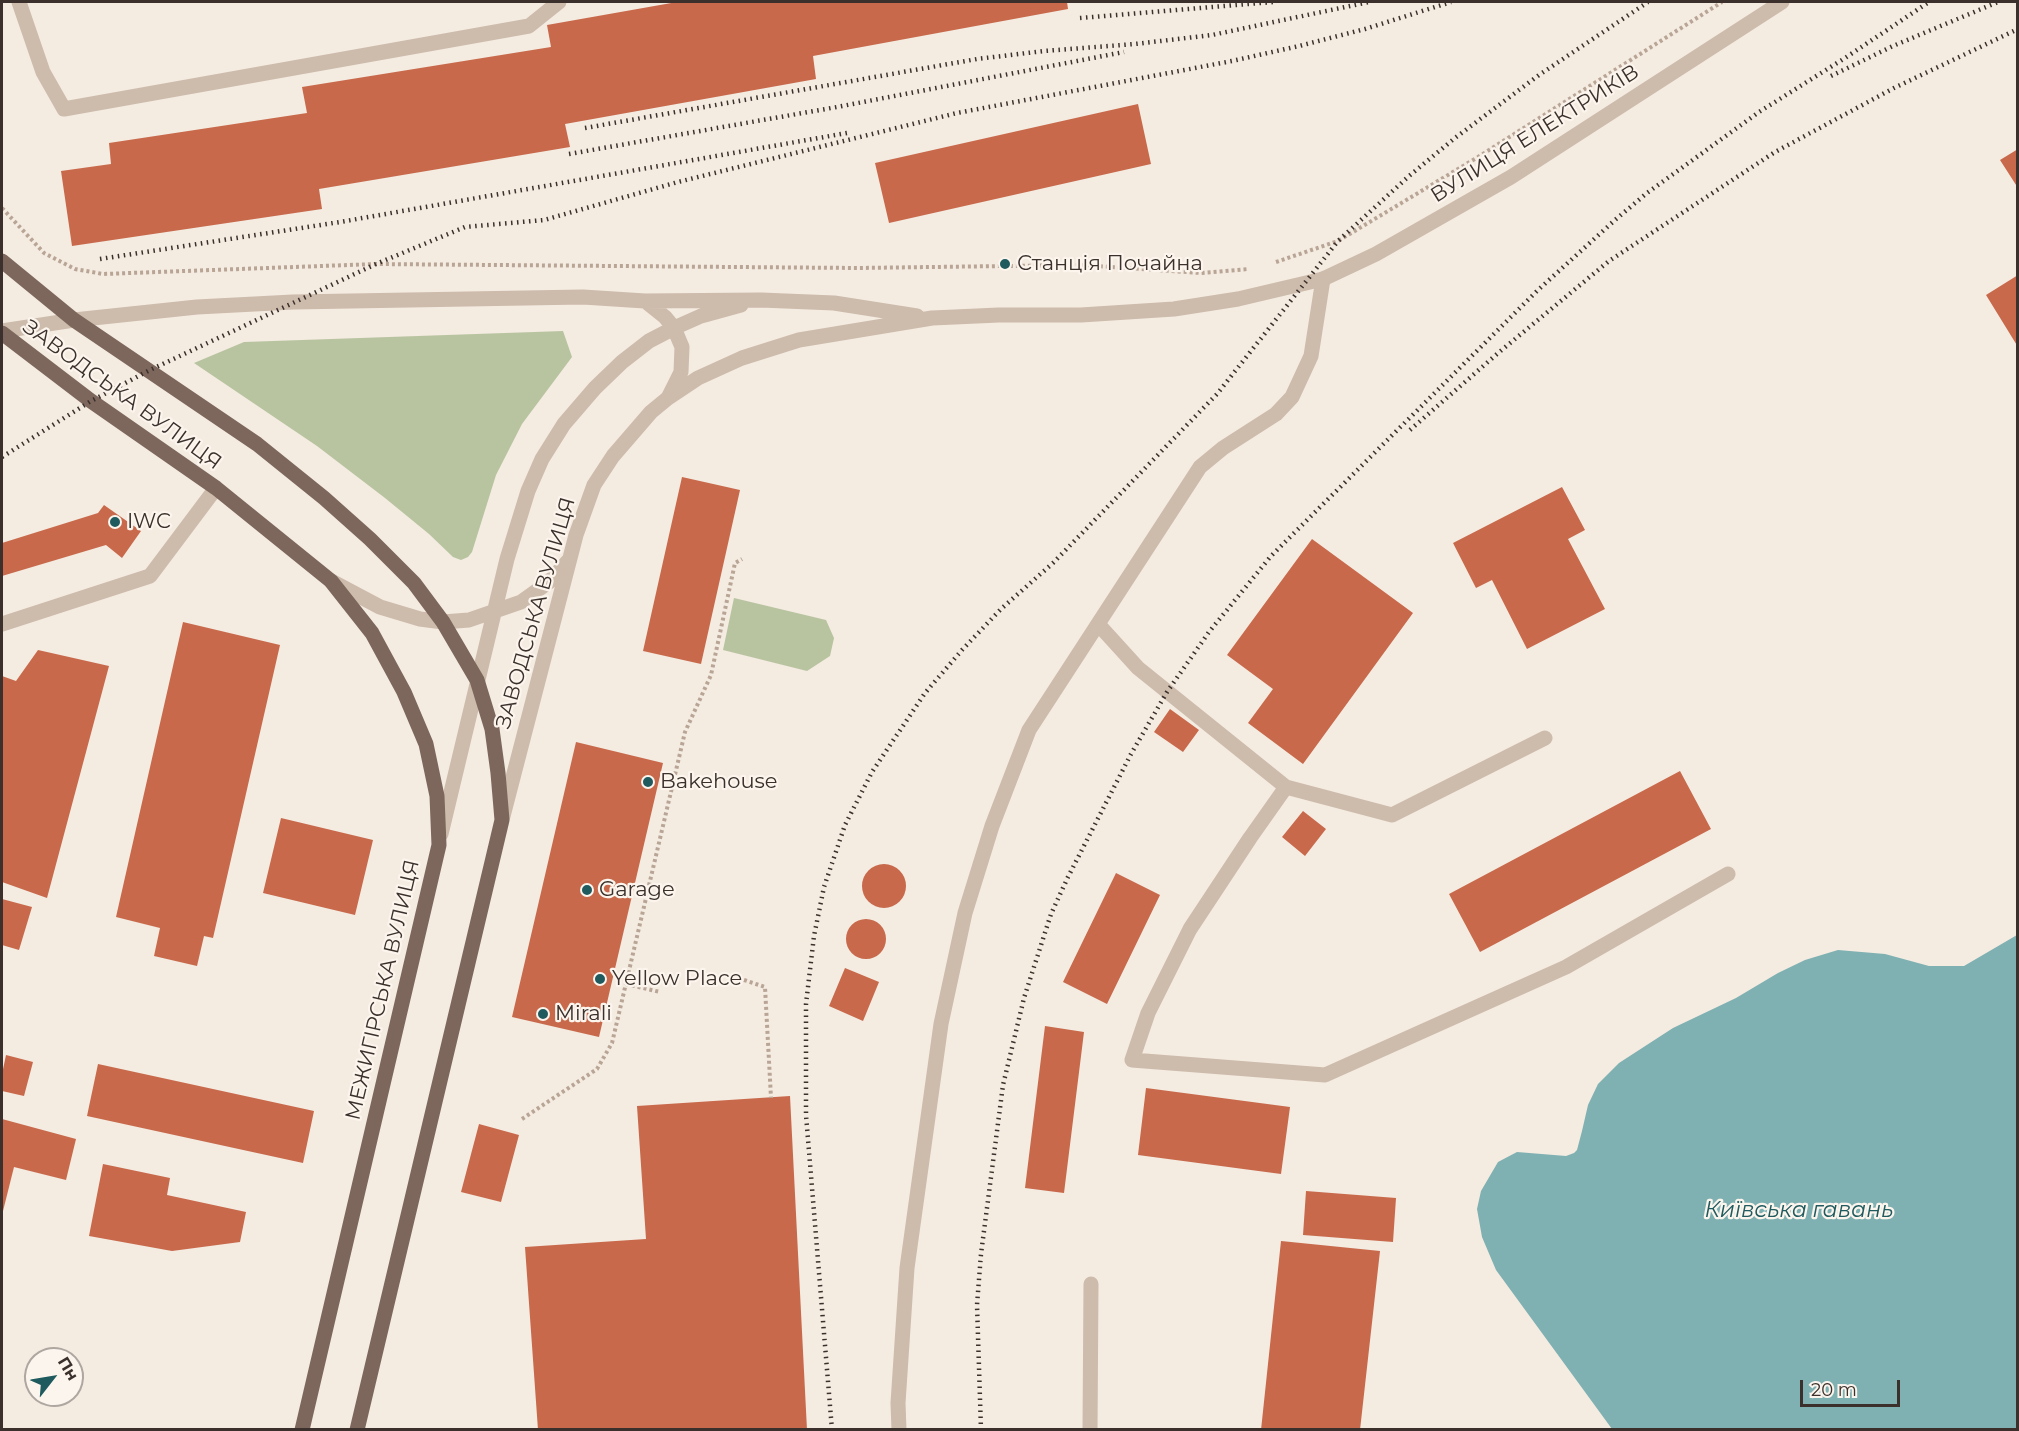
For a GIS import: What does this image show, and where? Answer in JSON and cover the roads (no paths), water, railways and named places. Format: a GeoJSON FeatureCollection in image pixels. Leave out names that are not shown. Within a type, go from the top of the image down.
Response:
{"type":"FeatureCollection","features":[{"type":"Feature","properties":{"kind":"main road"},"geometry":{"type":"LineString","coordinates":[[2,261],[74,320]]}},
{"type":"Feature","properties":{"kind":"main road","name":"ЗАВОДСЬКА ВУЛИЦЯ"},"geometry":{"type":"LineString","coordinates":[[74,320],[257,444],[324,498],[414,583],[444,622]]}},
{"type":"Feature","properties":{"kind":"main road","name":"ЗАВОДСЬКА ВУЛИЦЯ"},"geometry":{"type":"LineString","coordinates":[[2,332],[91,401],[216,488],[331,581]]}},
{"type":"Feature","properties":{"kind":"main road","name":"МЕЖИГІРСЬКА ВУЛИЦЯ"},"geometry":{"type":"LineString","coordinates":[[302,1430],[439,845],[437,796],[426,744],[404,692],[372,633],[331,581]]}},
{"type":"Feature","properties":{"kind":"main road"},"geometry":{"type":"LineString","coordinates":[[357,1430],[502,820],[492,729],[477,680],[444,622]]}},
{"type":"Feature","properties":{"kind":"street"},"geometry":{"type":"LineString","coordinates":[[19,2],[43,72],[64,109],[529,26],[559,2]]}},
{"type":"Feature","properties":{"kind":"street","name":"ВУЛИЦЯ ЕЛЕКТРИКІВ"},"geometry":{"type":"LineString","coordinates":[[1302,285],[1323,279],[1376,254],[1510,177],[1782,2]]}},
{"type":"Feature","properties":{"kind":"street"},"geometry":{"type":"LineString","coordinates":[[899,1430],[897,1402],[907,1268],[940,1024],[964,913],[992,826],[1029,730],[1200,466],[1223,447],[1276,414],[1292,397],[1311,356],[1323,279]]}},
{"type":"Feature","properties":{"kind":"street","name":"ЗАВОДСЬКА ВУЛИЦЯ"},"geometry":{"type":"LineString","coordinates":[[502,820],[569,560],[594,485],[612,456],[651,412],[668,398],[698,378],[742,358],[799,340],[932,318],[1081,315],[1174,309],[1238,300],[1302,285]]}},
{"type":"Feature","properties":{"kind":"street","name":"ЗАВОДСЬКА ВУЛИЦЯ"},"geometry":{"type":"LineString","coordinates":[[2,332],[74,320],[197,308],[293,302],[583,297],[645,301],[761,300],[834,303],[932,318]]}},
{"type":"Feature","properties":{"kind":"street","name":"ЗАВОДСЬКА ВУЛИЦЯ"},"geometry":{"type":"LineString","coordinates":[[439,845],[507,559],[528,491],[542,459],[564,424],[622,362],[649,341],[701,316],[761,300]]}},
{"type":"Feature","properties":{"kind":"street"},"geometry":{"type":"LineString","coordinates":[[645,301],[665,317],[674,328],[682,347],[681,372],[668,398]]}},
{"type":"Feature","properties":{"kind":"street"},"geometry":{"type":"LineString","coordinates":[[2,624],[150,576],[216,488]]}},
{"type":"Feature","properties":{"kind":"street"},"geometry":{"type":"LineString","coordinates":[[331,581],[380,607],[420,619],[444,622],[469,620],[521,602],[549,582],[569,560]]}},
{"type":"Feature","properties":{"kind":"street"},"geometry":{"type":"LineString","coordinates":[[1098,624],[1138,668],[1286,787],[1392,815],[1545,738]]}},
{"type":"Feature","properties":{"kind":"street"},"geometry":{"type":"LineString","coordinates":[[1286,787],[1190,929],[1148,1013],[1132,1060],[1325,1075],[1566,967],[1728,874]]}},
{"type":"Feature","properties":{"kind":"street"},"geometry":{"type":"LineString","coordinates":[[1090,1430],[1091,1284]]}},
{"type":"Feature","properties":{"kind":"water","name":"Київська гавань"},"geometry":{"type":"Polygon","coordinates":[[[2017,935],[2017,1429],[1612,1429],[1496,1270],[1482,1237],[1477,1209],[1481,1191],[1498,1162],[1517,1152],[1566,1156],[1574,1153],[1577,1150],[1588,1105],[1598,1084],[1619,1063],[1673,1028],[1736,998],[1805,960],[1838,950],[1885,954],[1929,966],[1964,966],[2017,935]]]}},
{"type":"Feature","properties":{"kind":"railway"},"geometry":{"type":"LineString","coordinates":[[1080,18],[1273,2]]}},
{"type":"Feature","properties":{"kind":"railway"},"geometry":{"type":"LineString","coordinates":[[585,128],[977,59],[1212,35],[1369,2]]}},
{"type":"Feature","properties":{"kind":"railway"},"geometry":{"type":"LineString","coordinates":[[2,457],[91,401],[150,370],[376,264],[465,227],[544,220],[678,182],[957,113],[1232,61],[1299,46],[1365,29],[1451,2]]}},
{"type":"Feature","properties":{"kind":"railway"},"geometry":{"type":"LineString","coordinates":[[832,1430],[806,1115],[806,1004],[814,936],[824,887],[845,825],[872,772],[925,693],[962,650],[1001,609],[1053,563],[1217,394],[1338,241],[1409,176],[1455,138],[1539,75],[1648,2]]}},
{"type":"Feature","properties":{"kind":"railway"},"geometry":{"type":"LineString","coordinates":[[981,1430],[977,1305],[981,1254],[1003,1085],[1024,998],[1051,914],[1068,877],[1131,754],[1167,692],[1209,632],[1271,556],[1538,290],[1615,220],[1647,193],[1759,112],[1929,2]]}},
{"type":"Feature","properties":{"kind":"railway"},"geometry":{"type":"LineString","coordinates":[[1831,76],[1893,46],[1998,2]]}},
{"type":"Feature","properties":{"kind":"railway"},"geometry":{"type":"LineString","coordinates":[[1410,430],[1609,261],[1775,152],[1894,88],[2018,29]]}},
{"type":"Feature","properties":{"kind":"railway"},"geometry":{"type":"LineString","coordinates":[[569,154],[837,107],[1124,52]]}},
{"type":"Feature","properties":{"kind":"railway"},"geometry":{"type":"LineString","coordinates":[[100,259],[340,222],[847,133]]}},
{"type":"Feature","properties":{"kind":"place","name":"Станція Почайна"},"geometry":{"type":"Point","coordinates":[1005,264]}},
{"type":"Feature","properties":{"kind":"place","name":"IWC"},"geometry":{"type":"Point","coordinates":[115,522]}},
{"type":"Feature","properties":{"kind":"place","name":"Bakehouse"},"geometry":{"type":"Point","coordinates":[648,782]}},
{"type":"Feature","properties":{"kind":"place","name":"Garage"},"geometry":{"type":"Point","coordinates":[587,890]}},
{"type":"Feature","properties":{"kind":"place","name":"Yellow Place"},"geometry":{"type":"Point","coordinates":[600,979]}},
{"type":"Feature","properties":{"kind":"place","name":"Mirali"},"geometry":{"type":"Point","coordinates":[543,1014]}}]}
